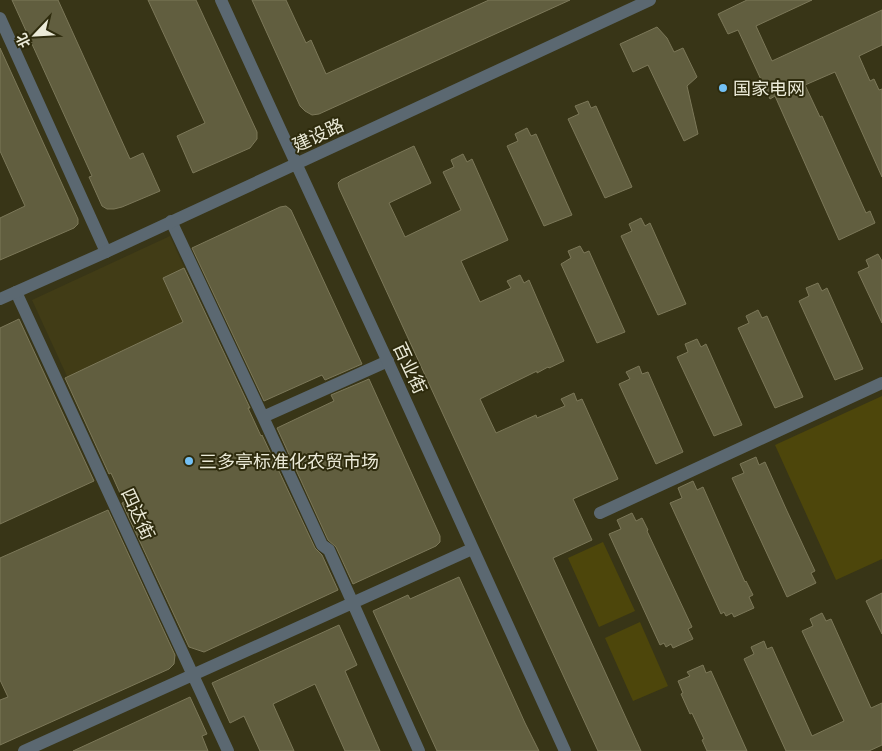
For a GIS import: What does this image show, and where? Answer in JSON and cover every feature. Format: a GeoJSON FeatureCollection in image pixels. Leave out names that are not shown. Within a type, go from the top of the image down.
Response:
{"type":"FeatureCollection","features":[{"type":"Feature","properties":{"kind":"street","name":"百业街"},"geometry":{"type":"LineString","coordinates":[[221,0],[565,751]]}},
{"type":"Feature","properties":{"kind":"street","name":"建设路"},"geometry":{"type":"LineString","coordinates":[[0,299],[106,252],[650,0]]}},
{"type":"Feature","properties":{"kind":"street"},"geometry":{"type":"LineString","coordinates":[[1,24],[106,252]]}},
{"type":"Feature","properties":{"kind":"street"},"geometry":{"type":"LineString","coordinates":[[171,221],[322,545],[329,550],[419,751]]}},
{"type":"Feature","properties":{"kind":"street","name":"四达街"},"geometry":{"type":"LineString","coordinates":[[16,292],[228,751]]}},
{"type":"Feature","properties":{"kind":"street"},"geometry":{"type":"LineString","coordinates":[[264,417],[388,361]]}},
{"type":"Feature","properties":{"kind":"street"},"geometry":{"type":"LineString","coordinates":[[600,513],[882,383]]}},
{"type":"Feature","properties":{"kind":"street"},"geometry":{"type":"LineString","coordinates":[[24,751],[472,549]]}},
{"type":"Feature","properties":{"kind":"shaded area","name":"三多亭标准化农贸市场"},"geometry":{"type":"Polygon","coordinates":[[[170,236],[311,545],[173,607],[32,300],[170,236]]]}},
{"type":"Feature","properties":{"kind":"shaded area"},"geometry":{"type":"Polygon","coordinates":[[[882,396],[882,559],[836,580],[775,445],[882,396]]]}},
{"type":"Feature","properties":{"kind":"shaded area"},"geometry":{"type":"Polygon","coordinates":[[[603,542],[635,611],[599,627],[568,558],[603,542]]]}},
{"type":"Feature","properties":{"kind":"shaded area"},"geometry":{"type":"Polygon","coordinates":[[[640,622],[668,686],[633,701],[605,638],[640,622]]]}},
{"type":"Feature","properties":{"kind":"building"},"geometry":{"type":"Polygon","coordinates":[[[12,0],[58,0],[130,159],[143,153],[160,191],[122,207],[107,209],[102,206],[89,177],[92,176],[12,0]]]}},
{"type":"Feature","properties":{"kind":"building"},"geometry":{"type":"Polygon","coordinates":[[[148,0],[196,0],[257,132],[257,139],[250,148],[193,173],[177,136],[205,123],[148,0]]]}},
{"type":"Feature","properties":{"kind":"building"},"geometry":{"type":"Polygon","coordinates":[[[252,0],[286,0],[306,43],[311,40],[326,74],[489,0],[570,0],[319,114],[312,115],[300,106],[252,0]]]}},
{"type":"Feature","properties":{"kind":"building"},"geometry":{"type":"Polygon","coordinates":[[[747,0],[812,0],[756,26],[772,61],[882,10],[882,45],[859,56],[870,81],[874,79],[879,90],[882,89],[882,177],[835,72],[805,85],[820,117],[822,116],[866,213],[870,211],[875,223],[839,240],[775,96],[770,99],[738,30],[728,34],[718,14],[747,0]]]}},
{"type":"Feature","properties":{"kind":"building"},"geometry":{"type":"Polygon","coordinates":[[[657,27],[667,38],[674,52],[683,48],[697,77],[687,86],[698,134],[684,141],[648,65],[633,72],[620,44],[657,27]]]}},
{"type":"Feature","properties":{"kind":"building"},"geometry":{"type":"Polygon","coordinates":[[[0,48],[78,219],[78,224],[74,228],[0,260],[0,218],[25,206],[0,151],[0,48]]]}},
{"type":"Feature","properties":{"kind":"building"},"geometry":{"type":"Polygon","coordinates":[[[588,101],[591,108],[596,106],[632,187],[605,198],[568,119],[579,114],[575,106],[588,101]]]}},
{"type":"Feature","properties":{"kind":"building"},"geometry":{"type":"Polygon","coordinates":[[[527,128],[531,136],[536,134],[572,215],[544,226],[507,146],[518,141],[515,134],[527,128]]]}},
{"type":"Feature","properties":{"kind":"building"},"geometry":{"type":"Polygon","coordinates":[[[414,146],[431,183],[389,203],[405,237],[461,210],[443,172],[454,167],[451,160],[463,154],[467,162],[472,159],[508,240],[461,261],[480,302],[511,288],[507,281],[520,275],[524,283],[529,280],[564,361],[537,373],[537,371],[480,399],[496,433],[536,415],[537,418],[565,406],[561,399],[574,393],[577,401],[582,399],[618,479],[573,499],[592,540],[553,558],[641,751],[598,751],[339,188],[338,183],[341,180],[414,146]]]}},
{"type":"Feature","properties":{"kind":"building"},"geometry":{"type":"Polygon","coordinates":[[[286,206],[291,210],[362,364],[325,380],[322,375],[264,401],[192,248],[280,207],[286,206]]]}},
{"type":"Feature","properties":{"kind":"building"},"geometry":{"type":"Polygon","coordinates":[[[641,218],[645,226],[650,223],[686,304],[658,315],[621,236],[632,231],[629,224],[641,218]]]}},
{"type":"Feature","properties":{"kind":"building"},"geometry":{"type":"Polygon","coordinates":[[[580,246],[584,253],[589,251],[625,332],[597,343],[561,264],[571,258],[568,251],[580,246]]]}},
{"type":"Feature","properties":{"kind":"building"},"geometry":{"type":"Polygon","coordinates":[[[878,254],[882,261],[882,323],[858,272],[869,267],[866,260],[878,254]]]}},
{"type":"Feature","properties":{"kind":"building","name":"三多亭标准化农贸市场"},"geometry":{"type":"Polygon","coordinates":[[[184,268],[250,408],[248,408],[261,436],[315,548],[322,555],[338,590],[204,652],[189,647],[122,503],[124,502],[111,473],[109,474],[65,378],[183,322],[163,278],[184,268]]]}},
{"type":"Feature","properties":{"kind":"building"},"geometry":{"type":"Polygon","coordinates":[[[818,283],[822,291],[827,288],[863,369],[835,380],[799,301],[809,296],[806,288],[818,283]]]}},
{"type":"Feature","properties":{"kind":"building"},"geometry":{"type":"Polygon","coordinates":[[[758,310],[762,318],[767,316],[803,397],[775,408],[738,328],[749,323],[746,316],[758,310]]]}},
{"type":"Feature","properties":{"kind":"building"},"geometry":{"type":"Polygon","coordinates":[[[19,319],[94,481],[0,524],[0,328],[19,319]]]}},
{"type":"Feature","properties":{"kind":"building"},"geometry":{"type":"Polygon","coordinates":[[[697,339],[701,347],[706,344],[742,425],[714,436],[677,357],[688,352],[685,344],[697,339]]]}},
{"type":"Feature","properties":{"kind":"building"},"geometry":{"type":"Polygon","coordinates":[[[639,366],[642,374],[648,372],[683,452],[656,464],[619,384],[630,379],[626,372],[639,366]]]}},
{"type":"Feature","properties":{"kind":"building"},"geometry":{"type":"Polygon","coordinates":[[[369,379],[440,536],[440,542],[436,546],[353,584],[336,547],[328,540],[277,428],[334,401],[331,395],[369,379]]]}},
{"type":"Feature","properties":{"kind":"building"},"geometry":{"type":"Polygon","coordinates":[[[756,457],[759,465],[765,462],[815,571],[811,573],[816,583],[787,597],[732,478],[744,473],[740,464],[756,457]]]}},
{"type":"Feature","properties":{"kind":"building"},"geometry":{"type":"Polygon","coordinates":[[[693,481],[697,490],[703,487],[745,582],[753,595],[749,597],[754,608],[734,617],[732,613],[726,616],[724,612],[721,614],[670,503],[682,498],[678,488],[693,481]]]}},
{"type":"Feature","properties":{"kind":"building"},"geometry":{"type":"Polygon","coordinates":[[[108,510],[175,655],[174,664],[169,669],[0,745],[0,700],[8,697],[0,680],[0,558],[108,510]]]}},
{"type":"Feature","properties":{"kind":"building"},"geometry":{"type":"Polygon","coordinates":[[[632,513],[636,521],[642,518],[692,627],[688,629],[693,639],[673,648],[671,644],[666,647],[664,643],[660,645],[609,534],[621,529],[617,520],[632,513]]]}},
{"type":"Feature","properties":{"kind":"building"},"geometry":{"type":"Polygon","coordinates":[[[459,577],[539,751],[437,751],[373,611],[408,595],[410,599],[459,577]]]}},
{"type":"Feature","properties":{"kind":"building"},"geometry":{"type":"Polygon","coordinates":[[[882,593],[882,634],[866,601],[882,593]]]}},
{"type":"Feature","properties":{"kind":"building"},"geometry":{"type":"Polygon","coordinates":[[[822,613],[826,621],[831,619],[871,708],[882,703],[882,745],[869,751],[786,751],[744,659],[754,654],[751,647],[764,641],[767,649],[772,647],[812,736],[844,721],[802,631],[813,626],[810,619],[822,613]]]}},
{"type":"Feature","properties":{"kind":"building"},"geometry":{"type":"Polygon","coordinates":[[[339,625],[357,665],[345,671],[380,751],[345,751],[315,684],[273,704],[294,751],[260,751],[244,716],[230,723],[212,683],[339,625]]]}},
{"type":"Feature","properties":{"kind":"building"},"geometry":{"type":"Polygon","coordinates":[[[703,665],[706,673],[711,671],[747,751],[707,751],[702,740],[704,739],[681,694],[683,693],[678,681],[690,676],[687,672],[703,665]]]}},
{"type":"Feature","properties":{"kind":"building"},"geometry":{"type":"Polygon","coordinates":[[[190,697],[207,734],[202,736],[208,751],[73,751],[190,697]]]}},
{"type":"Feature","properties":{"kind":"place","name":"国家电网"},"geometry":{"type":"Point","coordinates":[723,88]}},
{"type":"Feature","properties":{"kind":"place","name":"三多亭标准化农贸市场"},"geometry":{"type":"Point","coordinates":[189,461]}}]}
